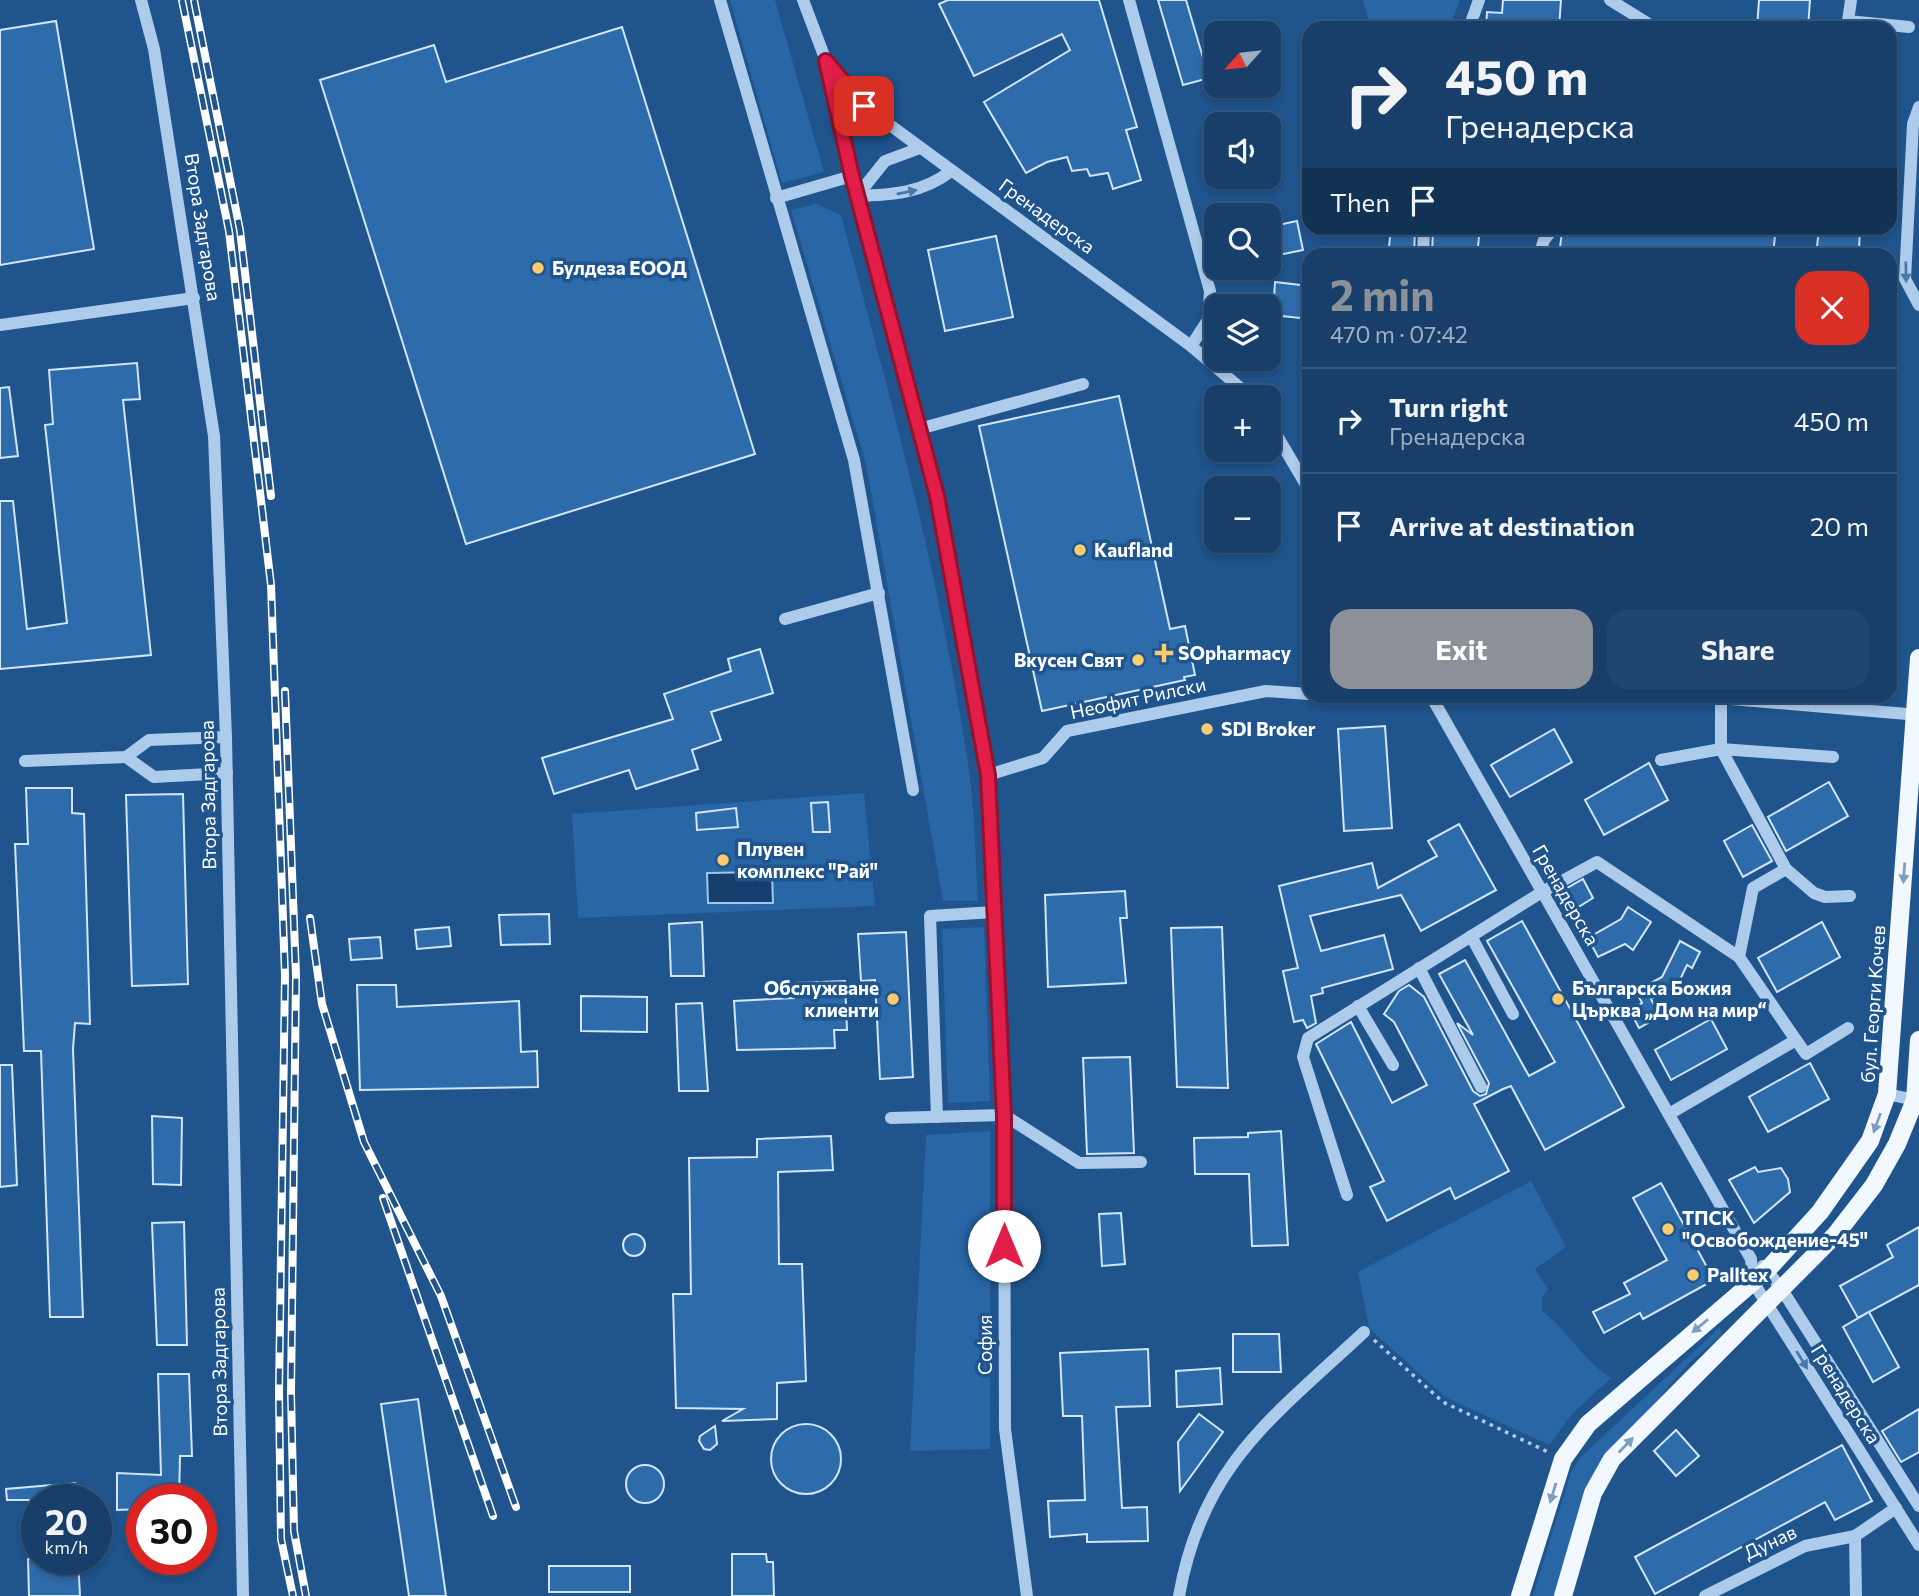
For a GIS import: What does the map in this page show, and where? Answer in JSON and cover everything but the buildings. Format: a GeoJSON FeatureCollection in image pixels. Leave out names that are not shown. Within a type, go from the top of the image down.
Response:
{"type":"FeatureCollection","features":[{"type":"Feature","properties":{"kind":"main road","name":"бул. Георги Кочев"},"geometry":{"type":"LineString","coordinates":[[1520,1596],[1563,1459],[1588,1424],[1768,1269],[1820,1212],[1870,1141],[1887,1094],[1918,715],[1919,658]]}},
{"type":"Feature","properties":{"kind":"main road"},"geometry":{"type":"LineString","coordinates":[[1563,1596],[1601,1475],[1612,1459],[1836,1234],[1874,1185],[1917,1100],[1919,1040]]}},
{"type":"Feature","properties":{"kind":"street","name":"Втора Задгарова"},"geometry":{"type":"LineString","coordinates":[[141,0],[154,49],[214,436],[227,773],[243,1596]]}},
{"type":"Feature","properties":{"kind":"street"},"geometry":{"type":"LineString","coordinates":[[720,0],[782,196],[854,460],[913,790]]}},
{"type":"Feature","properties":{"kind":"street"},"geometry":{"type":"LineString","coordinates":[[803,0],[826,61]]}},
{"type":"Feature","properties":{"kind":"street"},"geometry":{"type":"LineString","coordinates":[[1129,0],[1210,291],[1208,320],[1191,346]]}},
{"type":"Feature","properties":{"kind":"street"},"geometry":{"type":"LineString","coordinates":[[1472,21],[1479,0]]}},
{"type":"Feature","properties":{"kind":"street"},"geometry":{"type":"LineString","coordinates":[[1610,0],[1643,21]]}},
{"type":"Feature","properties":{"kind":"street"},"geometry":{"type":"LineString","coordinates":[[1848,21],[1851,0]]}},
{"type":"Feature","properties":{"kind":"street"},"geometry":{"type":"LineString","coordinates":[[1897,26],[1909,27]]}},
{"type":"Feature","properties":{"kind":"street","name":"Гренадерска"},"geometry":{"type":"LineString","coordinates":[[826,61],[864,106],[1191,346],[1237,385]]}},
{"type":"Feature","properties":{"kind":"street","name":"София"},"geometry":{"type":"LineString","coordinates":[[826,61],[852,176],[937,496],[988,775],[1004,1115],[1005,1429],[1027,1596]]}},
{"type":"Feature","properties":{"kind":"street"},"geometry":{"type":"LineString","coordinates":[[1919,107],[1913,124],[1905,279],[1919,305]]}},
{"type":"Feature","properties":{"kind":"street"},"geometry":{"type":"LineString","coordinates":[[857,195],[885,161],[920,148]]}},
{"type":"Feature","properties":{"kind":"street"},"geometry":{"type":"LineString","coordinates":[[857,195],[888,195],[918,189],[937,182],[951,171]]}},
{"type":"Feature","properties":{"kind":"street"},"geometry":{"type":"LineString","coordinates":[[782,196],[852,176]]}},
{"type":"Feature","properties":{"kind":"street"},"geometry":{"type":"LineString","coordinates":[[0,325],[194,298]]}},
{"type":"Feature","properties":{"kind":"street"},"geometry":{"type":"LineString","coordinates":[[919,429],[1083,384]]}},
{"type":"Feature","properties":{"kind":"street"},"geometry":{"type":"LineString","coordinates":[[1281,442],[1302,478]]}},
{"type":"Feature","properties":{"kind":"street"},"geometry":{"type":"LineString","coordinates":[[785,618],[878,593]]}},
{"type":"Feature","properties":{"kind":"street","name":"Неофит Рилски"},"geometry":{"type":"LineString","coordinates":[[988,775],[1043,758],[1067,732],[1266,691],[1302,694]]}},
{"type":"Feature","properties":{"kind":"street","name":"Гренадерска"},"geometry":{"type":"LineString","coordinates":[[1435,703],[1751,1259],[1753,1282],[1919,1545]]}},
{"type":"Feature","properties":{"kind":"street"},"geometry":{"type":"LineString","coordinates":[[1721,703],[1721,749],[1786,869],[1814,893],[1825,897],[1850,897]]}},
{"type":"Feature","properties":{"kind":"street"},"geometry":{"type":"LineString","coordinates":[[1802,703],[1918,715]]}},
{"type":"Feature","properties":{"kind":"street"},"geometry":{"type":"LineString","coordinates":[[1858,703],[1864,709]]}},
{"type":"Feature","properties":{"kind":"street"},"geometry":{"type":"LineString","coordinates":[[25,761],[126,757],[149,740],[226,737]]}},
{"type":"Feature","properties":{"kind":"street"},"geometry":{"type":"LineString","coordinates":[[1661,760],[1721,749],[1833,757]]}},
{"type":"Feature","properties":{"kind":"street"},"geometry":{"type":"LineString","coordinates":[[126,757],[154,777],[227,773]]}},
{"type":"Feature","properties":{"kind":"street"},"geometry":{"type":"LineString","coordinates":[[1347,1195],[1303,1057],[1308,1038],[1542,892],[1597,862],[1739,957],[1805,1055],[1848,1028]]}},
{"type":"Feature","properties":{"kind":"street"},"geometry":{"type":"LineString","coordinates":[[1739,957],[1753,888],[1786,869]]}},
{"type":"Feature","properties":{"kind":"street"},"geometry":{"type":"LineString","coordinates":[[937,1117],[930,916],[995,912]]}},
{"type":"Feature","properties":{"kind":"street"},"geometry":{"type":"LineString","coordinates":[[1471,936],[1513,1014]]}},
{"type":"Feature","properties":{"kind":"street"},"geometry":{"type":"LineString","coordinates":[[1419,968],[1481,1087]]}},
{"type":"Feature","properties":{"kind":"street"},"geometry":{"type":"LineString","coordinates":[[1358,1006],[1393,1065]]}},
{"type":"Feature","properties":{"kind":"street"},"geometry":{"type":"LineString","coordinates":[[1668,1114],[1796,1040]]}},
{"type":"Feature","properties":{"kind":"street"},"geometry":{"type":"LineString","coordinates":[[1887,1094],[1917,1100]]}},
{"type":"Feature","properties":{"kind":"street"},"geometry":{"type":"LineString","coordinates":[[891,1118],[1004,1115],[1079,1163],[1141,1162]]}},
{"type":"Feature","properties":{"kind":"street","name":"Гренадерска"},"geometry":{"type":"LineString","coordinates":[[1751,1259],[1768,1269],[1781,1288],[1919,1506]]}},
{"type":"Feature","properties":{"kind":"street"},"geometry":{"type":"LineString","coordinates":[[1179,1596],[1186,1555],[1211,1494],[1249,1439],[1364,1332]]}},
{"type":"Feature","properties":{"kind":"street"},"geometry":{"type":"LineString","coordinates":[[1856,1596],[1855,1536],[1896,1508]]}},
{"type":"Feature","properties":{"kind":"street","name":"Дунав"},"geometry":{"type":"LineString","coordinates":[[1705,1596],[1805,1546],[1855,1536]]}},
{"type":"Feature","properties":{"kind":"path"},"geometry":{"type":"LineString","coordinates":[[1364,1332],[1443,1402],[1563,1459]]}},
{"type":"Feature","properties":{"kind":"shaded area"},"geometry":{"type":"Polygon","coordinates":[[[730,0],[775,0],[824,172],[782,183],[730,0]]]}},
{"type":"Feature","properties":{"kind":"shaded area"},"geometry":{"type":"Polygon","coordinates":[[[1363,0],[1460,0],[1452,21],[1369,21],[1363,0]]]}},
{"type":"Feature","properties":{"kind":"shaded area"},"geometry":{"type":"Polygon","coordinates":[[[817,204],[841,215],[928,555],[957,693],[968,763],[978,901],[943,901],[866,464],[791,210],[817,204]]]}},
{"type":"Feature","properties":{"kind":"shaded area","name":"Плувен комплекс \"Рай\""},"geometry":{"type":"Polygon","coordinates":[[[864,793],[875,906],[578,918],[572,814],[864,793]]]}},
{"type":"Feature","properties":{"kind":"shaded area"},"geometry":{"type":"Polygon","coordinates":[[[772,872],[773,903],[708,903],[707,873],[772,872]]]}},
{"type":"Feature","properties":{"kind":"shaded area"},"geometry":{"type":"Polygon","coordinates":[[[984,927],[990,1101],[948,1103],[942,929],[984,927]]]}},
{"type":"Feature","properties":{"kind":"shaded area"},"geometry":{"type":"Polygon","coordinates":[[[990,1131],[990,1449],[910,1451],[926,1135],[990,1131]]]}},
{"type":"Feature","properties":{"kind":"shaded area"},"geometry":{"type":"Polygon","coordinates":[[[1531,1181],[1566,1247],[1535,1269],[1548,1289],[1542,1298],[1542,1311],[1592,1363],[1611,1378],[1572,1414],[1549,1445],[1445,1397],[1369,1328],[1358,1272],[1531,1181]]]}},
{"type":"Feature","properties":{"kind":"shaded area"},"geometry":{"type":"Polygon","coordinates":[[[1720,1327],[1722,1335],[1690,1362],[1597,1469],[1556,1596],[1533,1596],[1571,1472],[1581,1457],[1720,1327]]]}},
{"type":"Feature","properties":{"kind":"railway"},"geometry":{"type":"LineString","coordinates":[[182,0],[229,231],[271,585],[285,975],[279,1393],[281,1539],[293,1596]]}},
{"type":"Feature","properties":{"kind":"railway"},"geometry":{"type":"LineString","coordinates":[[194,0],[240,230],[271,496]]}},
{"type":"Feature","properties":{"kind":"railway"},"geometry":{"type":"LineString","coordinates":[[285,691],[296,976],[291,1393],[294,1531],[306,1596]]}},
{"type":"Feature","properties":{"kind":"railway"},"geometry":{"type":"LineString","coordinates":[[310,918],[322,1004],[364,1142],[441,1296],[516,1507]]}},
{"type":"Feature","properties":{"kind":"railway"},"geometry":{"type":"LineString","coordinates":[[383,1198],[493,1516]]}},
{"type":"Feature","properties":{"kind":"place","name":"Булдеза ЕООД"},"geometry":{"type":"Point","coordinates":[538,268]}},
{"type":"Feature","properties":{"kind":"place","name":"Kaufland"},"geometry":{"type":"Point","coordinates":[1080,550]}},
{"type":"Feature","properties":{"kind":"place","name":"SOpharmacy"},"geometry":{"type":"Point","coordinates":[1164,653]}},
{"type":"Feature","properties":{"kind":"place","name":"Вкусен Свят"},"geometry":{"type":"Point","coordinates":[1138,660]}},
{"type":"Feature","properties":{"kind":"place","name":"SDI Broker"},"geometry":{"type":"Point","coordinates":[1207,729]}},
{"type":"Feature","properties":{"kind":"place","name":"Плувен комплекс \"Рай\""},"geometry":{"type":"Point","coordinates":[723,860]}},
{"type":"Feature","properties":{"kind":"place","name":"Обслужване клиенти"},"geometry":{"type":"Point","coordinates":[893,999]}},
{"type":"Feature","properties":{"kind":"place","name":"Българска Божия Църква „Дом на мир“"},"geometry":{"type":"Point","coordinates":[1558,999]}},
{"type":"Feature","properties":{"kind":"place","name":"ТПСК \"Освобождение-45\""},"geometry":{"type":"Point","coordinates":[1668,1229]}},
{"type":"Feature","properties":{"kind":"place","name":"Palltex"},"geometry":{"type":"Point","coordinates":[1693,1275]}},
{"type":"Feature","properties":{"kind":"route"},"geometry":{"type":"LineString","coordinates":[[864,106],[844,86],[826,61],[852,176],[937,496],[988,775],[1004,1115],[1004,1246]]}}]}
